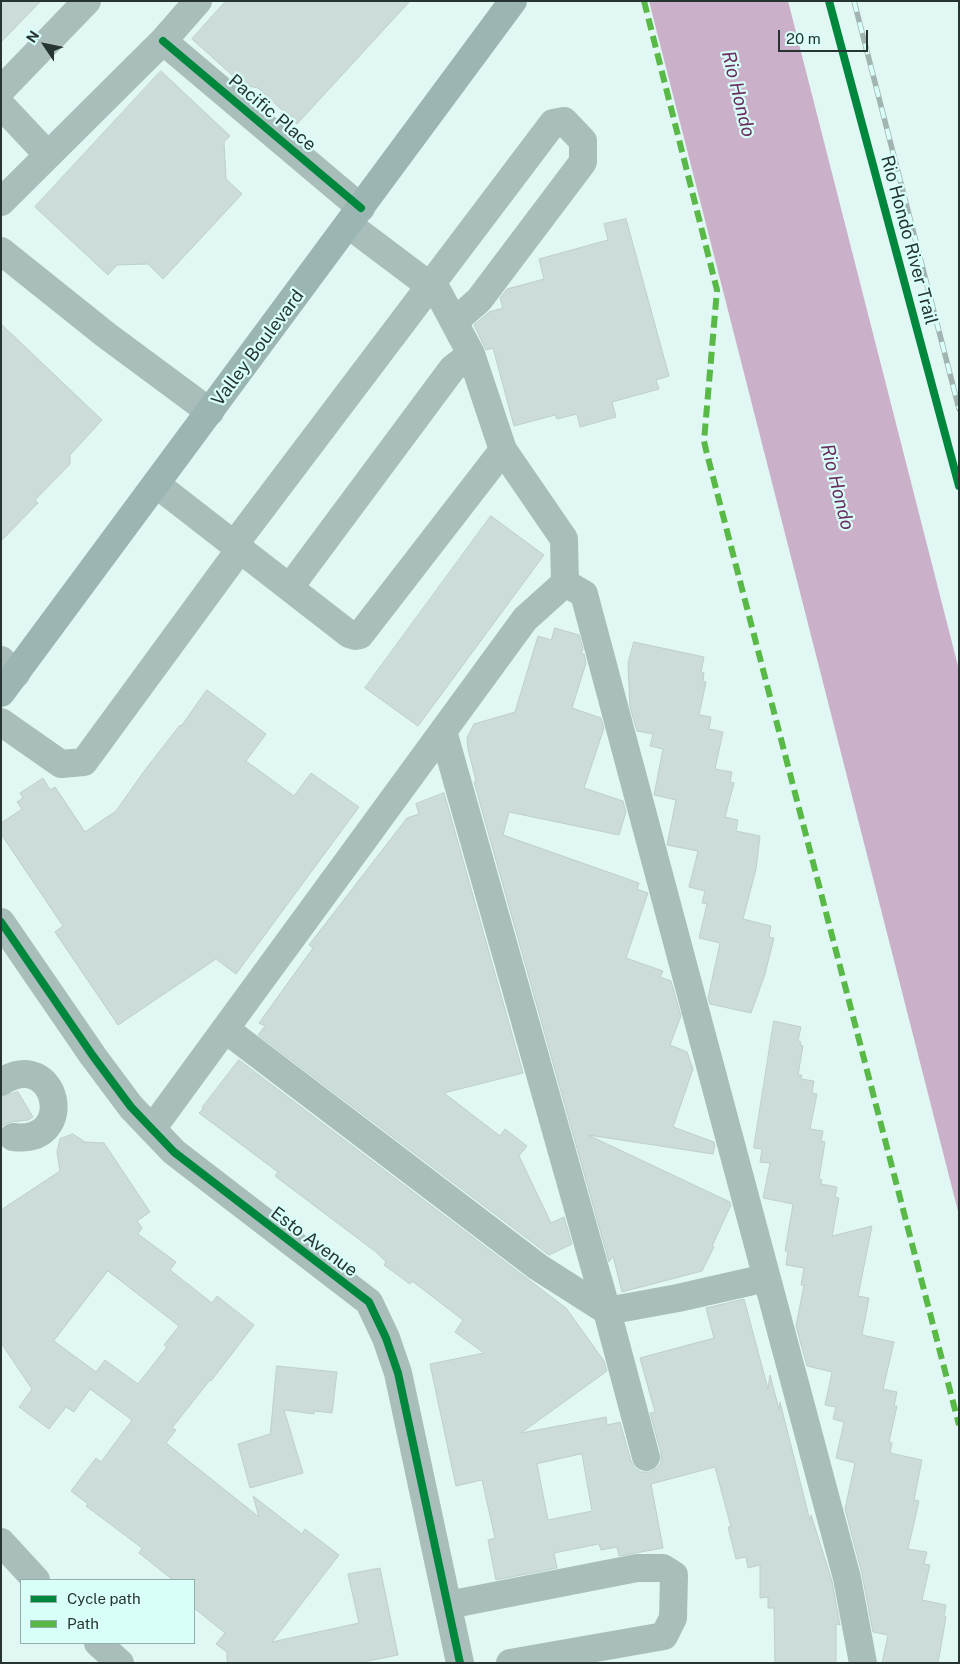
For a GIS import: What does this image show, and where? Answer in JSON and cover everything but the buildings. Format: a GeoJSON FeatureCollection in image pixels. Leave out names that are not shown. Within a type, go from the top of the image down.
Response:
{"type":"FeatureCollection","features":[{"type":"Feature","properties":{"kind":"main road","name":"Valley Boulevard"},"geometry":{"type":"LineString","coordinates":[[6,676],[156,484],[513,1]]}},
{"type":"Feature","properties":{"kind":"street"},"geometry":{"type":"LineString","coordinates":[[1,90],[87,1]]}},
{"type":"Feature","properties":{"kind":"street"},"geometry":{"type":"LineString","coordinates":[[1,202],[163,41],[198,1]]}},
{"type":"Feature","properties":{"kind":"street","name":"Pacific Place"},"geometry":{"type":"LineString","coordinates":[[163,41],[438,292],[471,354],[503,450],[564,539],[565,583]]}},
{"type":"Feature","properties":{"kind":"street"},"geometry":{"type":"LineString","coordinates":[[1,105],[48,156]]}},
{"type":"Feature","properties":{"kind":"street"},"geometry":{"type":"LineString","coordinates":[[1,722],[61,764],[84,762],[237,547],[429,285],[553,122],[564,121],[583,141],[583,162],[479,300],[454,322]]}},
{"type":"Feature","properties":{"kind":"street"},"geometry":{"type":"LineString","coordinates":[[1,251],[106,335],[210,412]]}},
{"type":"Feature","properties":{"kind":"street"},"geometry":{"type":"LineString","coordinates":[[290,588],[452,369],[471,354]]}},
{"type":"Feature","properties":{"kind":"street"},"geometry":{"type":"LineString","coordinates":[[156,484],[349,634],[355,636],[360,635],[503,450]]}},
{"type":"Feature","properties":{"kind":"street"},"geometry":{"type":"LineString","coordinates":[[152,1129],[525,619],[565,583],[584,594],[847,1578],[863,1663]]}},
{"type":"Feature","properties":{"kind":"street"},"geometry":{"type":"LineString","coordinates":[[443,731],[607,1311],[646,1457]]}},
{"type":"Feature","properties":{"kind":"street","name":"Esto Avenue"},"geometry":{"type":"LineString","coordinates":[[1,922],[93,1056],[131,1107],[174,1152],[368,1302],[386,1338],[398,1373],[460,1663]]}},
{"type":"Feature","properties":{"kind":"street"},"geometry":{"type":"LineString","coordinates":[[225,1029],[538,1267],[607,1311],[678,1298],[766,1278]]}},
{"type":"Feature","properties":{"kind":"street"},"geometry":{"type":"LineString","coordinates":[[1,1082],[10,1076],[32,1075],[42,1080],[50,1089],[54,1099],[51,1121],[44,1130],[35,1136],[13,1137]]}},
{"type":"Feature","properties":{"kind":"street"},"geometry":{"type":"LineString","coordinates":[[1,1542],[35,1579]]}},
{"type":"Feature","properties":{"kind":"street"},"geometry":{"type":"LineString","coordinates":[[448,1605],[637,1568],[663,1568],[674,1575],[673,1618],[664,1636],[510,1663]]}},
{"type":"Feature","properties":{"kind":"street"},"geometry":{"type":"LineString","coordinates":[[99,1644],[120,1663]]}},
{"type":"Feature","properties":{"kind":"water","name":"Rio Hondo"},"geometry":{"type":"Polygon","coordinates":[[[649,1],[788,1],[959,670],[959,1215],[649,1]]]}},
{"type":"Feature","properties":{"kind":"railway"},"geometry":{"type":"LineString","coordinates":[[854,1],[959,409]]}},
{"type":"Feature","properties":{"kind":"marked path"},"geometry":{"type":"LineString","coordinates":[[644,1],[717,290],[704,441],[959,1425]]}},
{"type":"Feature","properties":{"kind":"cycle path","name":"Rio Hondo River Trail"},"geometry":{"type":"LineString","coordinates":[[829,1],[959,486]]}},
{"type":"Feature","properties":{"kind":"cycle path"},"geometry":{"type":"LineString","coordinates":[[163,41],[361,208]]}},
{"type":"Feature","properties":{"kind":"cycle path"},"geometry":{"type":"LineString","coordinates":[[1,922],[93,1056],[131,1107],[174,1152],[369,1302],[386,1338],[398,1373],[460,1663]]}}]}
